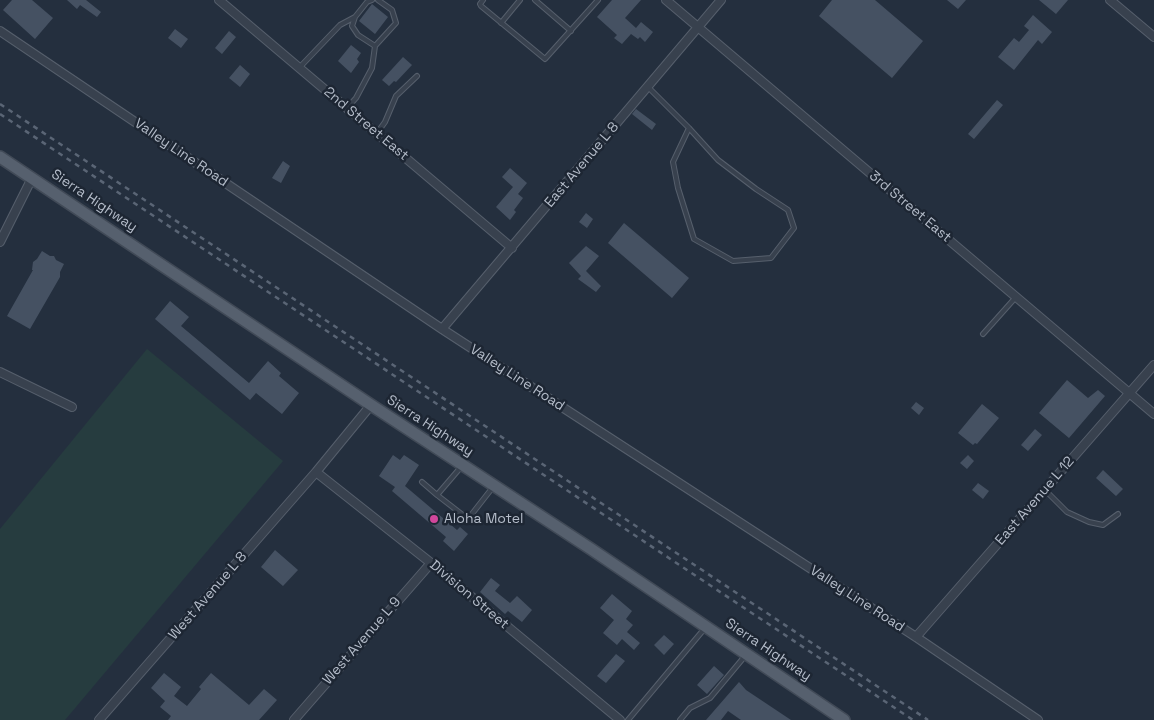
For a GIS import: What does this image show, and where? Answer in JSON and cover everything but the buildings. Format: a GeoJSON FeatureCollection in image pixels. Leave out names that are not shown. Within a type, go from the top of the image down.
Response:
{"type":"FeatureCollection","features":[{"type":"Feature","properties":{"kind":"main road","name":"Sierra Highway"},"geometry":{"type":"LineString","coordinates":[[0,157],[747,654],[836,718]]}},
{"type":"Feature","properties":{"kind":"street","name":"2nd Street East"},"geometry":{"type":"LineString","coordinates":[[219,0],[512,248]]}},
{"type":"Feature","properties":{"kind":"street","name":"3rd Street East"},"geometry":{"type":"LineString","coordinates":[[666,0],[1154,414]]}},
{"type":"Feature","properties":{"kind":"street","name":"East Avenue L 8"},"geometry":{"type":"LineString","coordinates":[[442,329],[721,0]]}},
{"type":"Feature","properties":{"kind":"street"},"geometry":{"type":"LineString","coordinates":[[1110,0],[1154,38]]}},
{"type":"Feature","properties":{"kind":"street","name":"Valley Line Road"},"geometry":{"type":"LineString","coordinates":[[0,31],[442,329],[916,637],[1038,720]]}},
{"type":"Feature","properties":{"kind":"street"},"geometry":{"type":"LineString","coordinates":[[0,242],[32,178]]}},
{"type":"Feature","properties":{"kind":"street","name":"East Avenue L 12"},"geometry":{"type":"LineString","coordinates":[[916,637],[1154,365]]}},
{"type":"Feature","properties":{"kind":"street"},"geometry":{"type":"LineString","coordinates":[[0,372],[72,407]]}},
{"type":"Feature","properties":{"kind":"street"},"geometry":{"type":"LineString","coordinates":[[316,472],[371,405]]}},
{"type":"Feature","properties":{"kind":"street","name":"Division Street"},"geometry":{"type":"LineString","coordinates":[[316,472],[431,563],[620,720]]}},
{"type":"Feature","properties":{"kind":"street","name":"West Avenue L 8"},"geometry":{"type":"LineString","coordinates":[[99,720],[316,472]]}},
{"type":"Feature","properties":{"kind":"street","name":"West Avenue L 9"},"geometry":{"type":"LineString","coordinates":[[294,720],[431,563]]}},
{"type":"Feature","properties":{"kind":"lane"},"geometry":{"type":"LineString","coordinates":[[372,0],[367,2],[355,17],[352,26],[358,35],[375,46]]}},
{"type":"Feature","properties":{"kind":"lane"},"geometry":{"type":"LineString","coordinates":[[347,108],[356,98],[372,68],[375,46],[396,23],[392,10],[378,0]]}},
{"type":"Feature","properties":{"kind":"lane"},"geometry":{"type":"LineString","coordinates":[[483,0],[480,4],[481,6],[545,59],[598,0]]}},
{"type":"Feature","properties":{"kind":"lane"},"geometry":{"type":"LineString","coordinates":[[501,23],[520,0]]}},
{"type":"Feature","properties":{"kind":"lane"},"geometry":{"type":"LineString","coordinates":[[534,0],[571,31]]}},
{"type":"Feature","properties":{"kind":"lane"},"geometry":{"type":"LineString","coordinates":[[299,68],[340,25],[355,17]]}},
{"type":"Feature","properties":{"kind":"lane"},"geometry":{"type":"LineString","coordinates":[[377,133],[385,122],[396,96],[417,76]]}},
{"type":"Feature","properties":{"kind":"lane"},"geometry":{"type":"LineString","coordinates":[[648,87],[689,128],[718,160],[756,189],[788,210],[794,228],[771,258],[733,261],[694,239],[678,188],[673,162],[689,128]]}},
{"type":"Feature","properties":{"kind":"lane"},"geometry":{"type":"LineString","coordinates":[[983,334],[1016,297]]}},
{"type":"Feature","properties":{"kind":"lane"},"geometry":{"type":"LineString","coordinates":[[437,495],[462,465]]}},
{"type":"Feature","properties":{"kind":"lane"},"geometry":{"type":"LineString","coordinates":[[422,482],[468,519],[494,486]]}},
{"type":"Feature","properties":{"kind":"lane"},"geometry":{"type":"LineString","coordinates":[[1045,490],[1067,512],[1089,522],[1103,524],[1118,514]]}},
{"type":"Feature","properties":{"kind":"lane"},"geometry":{"type":"LineString","coordinates":[[628,720],[706,627]]}},
{"type":"Feature","properties":{"kind":"lane"},"geometry":{"type":"LineString","coordinates":[[680,720],[690,708],[710,698],[747,654]]}},
{"type":"Feature","properties":{"kind":"green space"},"geometry":{"type":"Polygon","coordinates":[[[147,349],[283,461],[65,720],[0,720],[0,529],[147,349]]]}},
{"type":"Feature","properties":{"kind":"railway"},"geometry":{"type":"LineString","coordinates":[[0,104],[928,720]]}},
{"type":"Feature","properties":{"kind":"railway"},"geometry":{"type":"LineString","coordinates":[[0,114],[913,720]]}},
{"type":"Feature","properties":{"kind":"place","name":"Aloha Motel"},"geometry":{"type":"Point","coordinates":[434,519]}}]}
